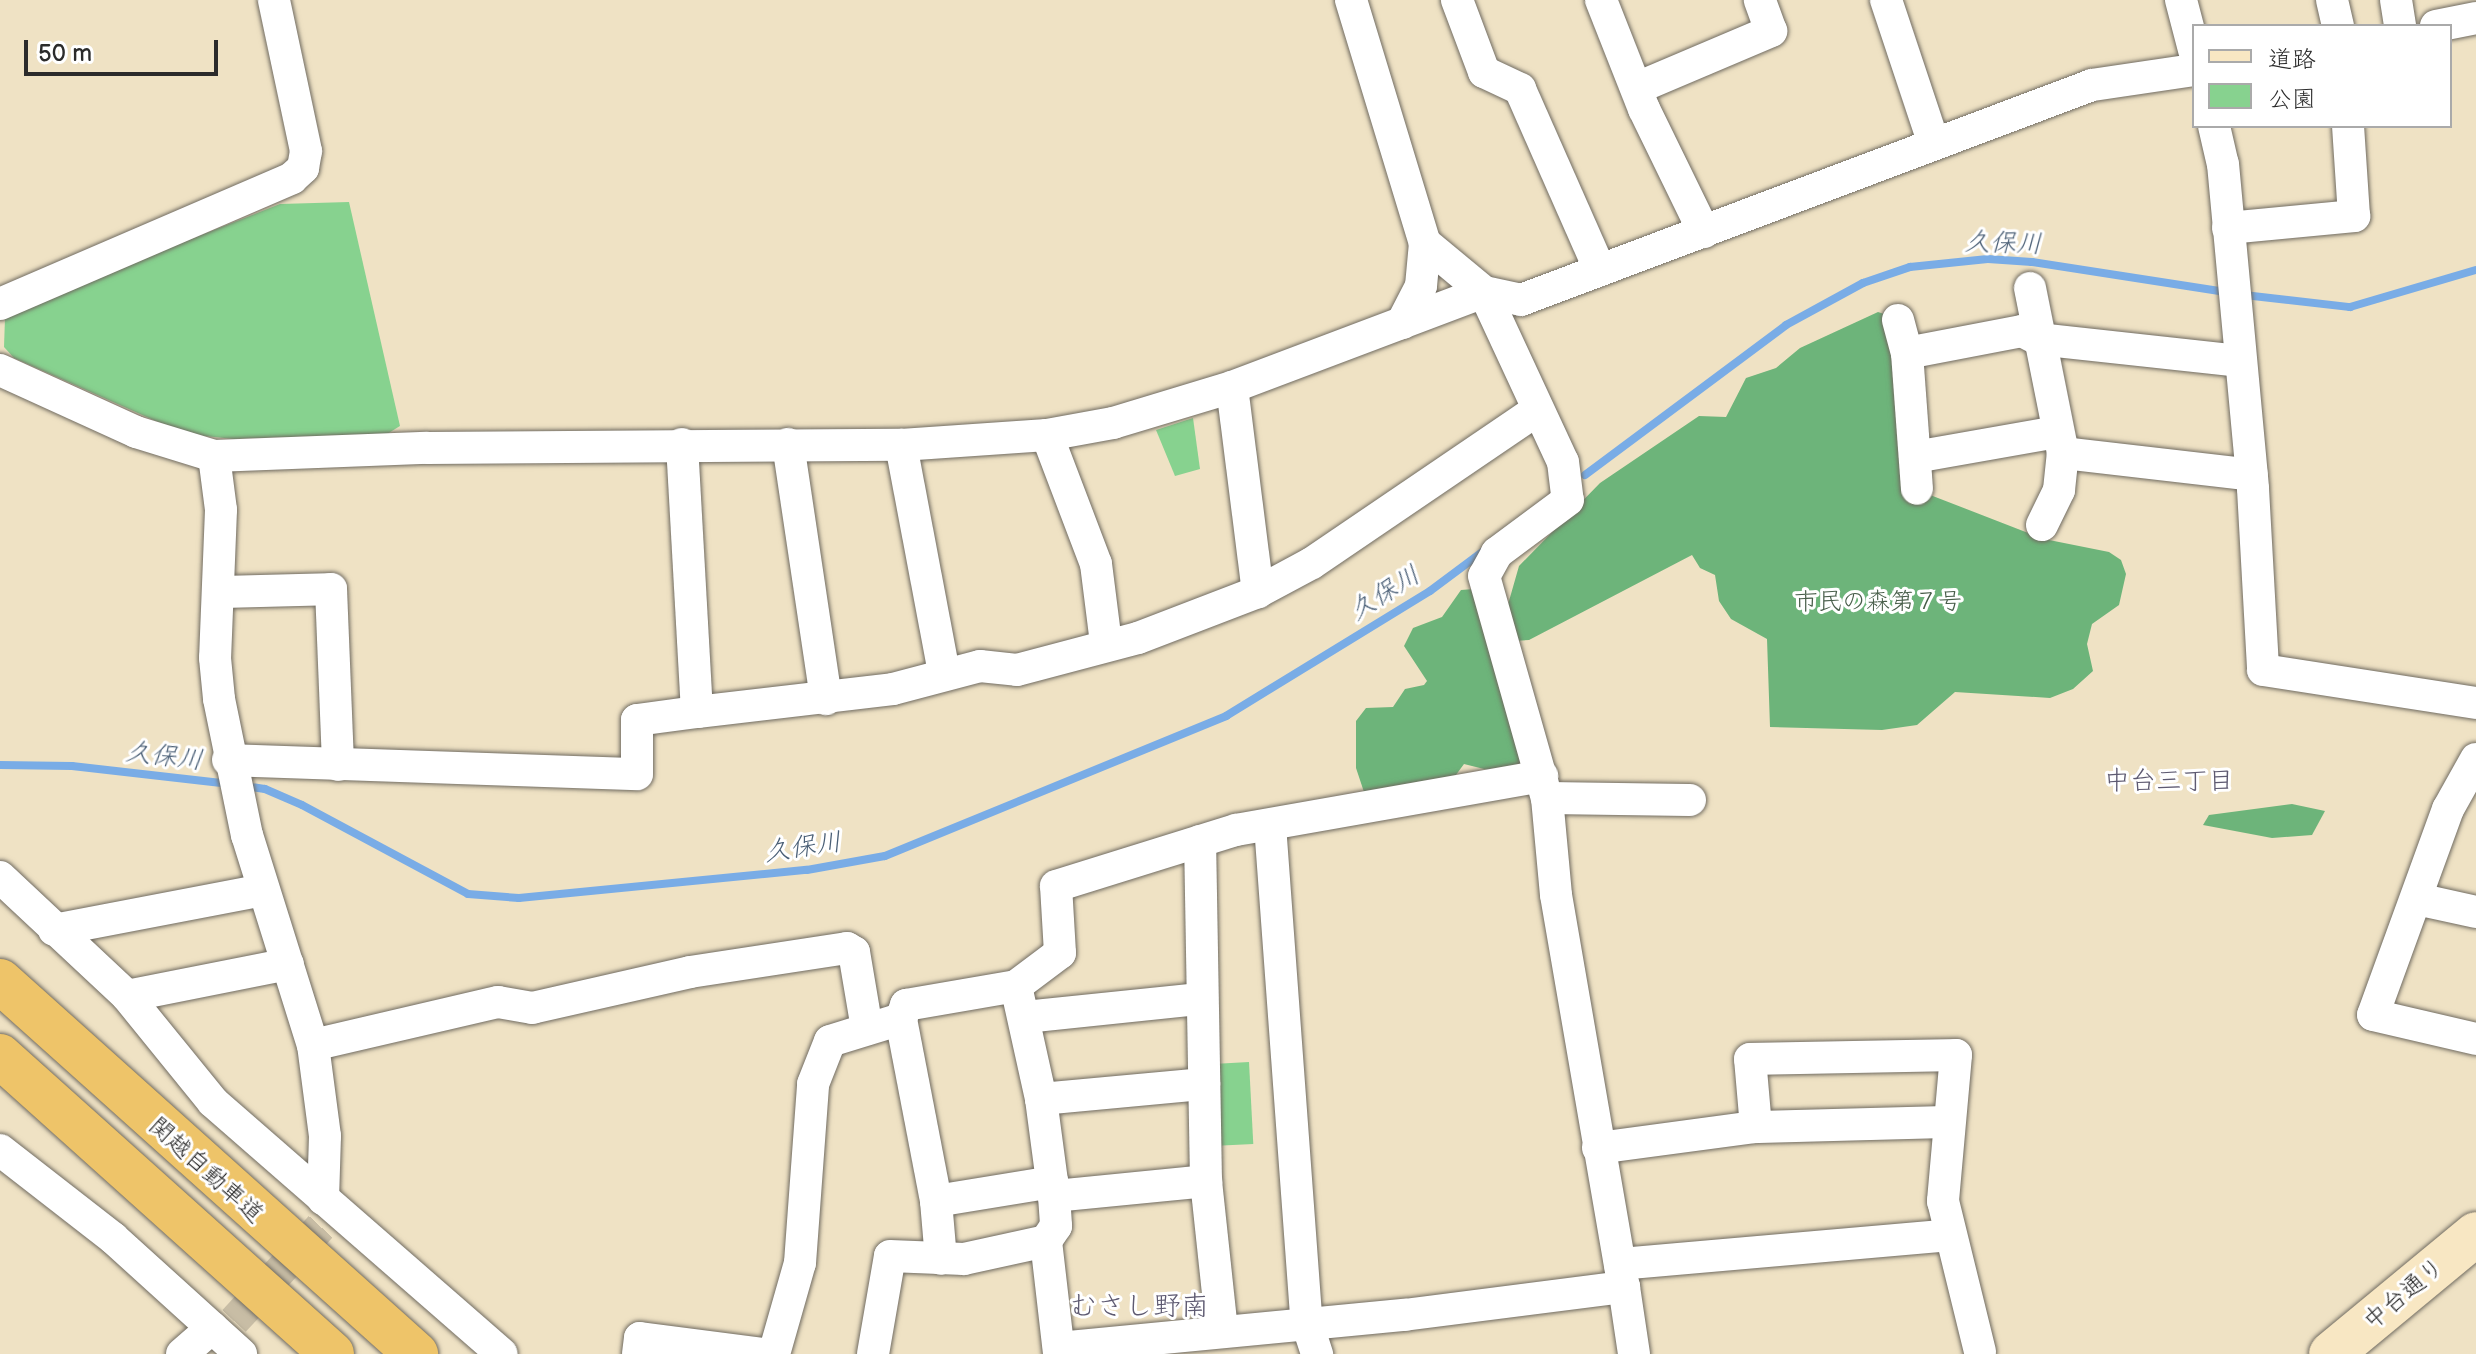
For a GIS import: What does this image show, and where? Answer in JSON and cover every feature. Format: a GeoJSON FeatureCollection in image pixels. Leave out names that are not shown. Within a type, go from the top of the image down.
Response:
{"type":"FeatureCollection","features":[{"type":"Feature","properties":{"kind":"highway","name":"関越自動車道"},"geometry":{"type":"LineString","coordinates":[[0,981],[416,1354]]}},
{"type":"Feature","properties":{"kind":"highway"},"geometry":{"type":"LineString","coordinates":[[0,1056],[332,1354]]}},
{"type":"Feature","properties":{"kind":"street"},"geometry":{"type":"LineString","coordinates":[[0,304],[292,178],[303,168],[306,151],[274,0]]}},
{"type":"Feature","properties":{"kind":"street"},"geometry":{"type":"LineString","coordinates":[[1351,0],[1425,243],[1421,286],[1402,323]]}},
{"type":"Feature","properties":{"kind":"street"},"geometry":{"type":"LineString","coordinates":[[1457,0],[1484,72],[1520,89],[1600,270]]}},
{"type":"Feature","properties":{"kind":"street"},"geometry":{"type":"LineString","coordinates":[[1601,0],[1637,88],[1704,232]]}},
{"type":"Feature","properties":{"kind":"street"},"geometry":{"type":"LineString","coordinates":[[1637,88],[1771,31],[1760,0]]}},
{"type":"Feature","properties":{"kind":"street"},"geometry":{"type":"LineString","coordinates":[[1886,0],[1933,141]]}},
{"type":"Feature","properties":{"kind":"street"},"geometry":{"type":"LineString","coordinates":[[2181,0],[2192,42]]}},
{"type":"Feature","properties":{"kind":"street"},"geometry":{"type":"LineString","coordinates":[[2332,0],[2338,24]]}},
{"type":"Feature","properties":{"kind":"street"},"geometry":{"type":"LineString","coordinates":[[2396,0],[2400,24]]}},
{"type":"Feature","properties":{"kind":"street"},"geometry":{"type":"LineString","coordinates":[[2446,24],[2476,18]]}},
{"type":"Feature","properties":{"kind":"street"},"geometry":{"type":"LineString","coordinates":[[0,370],[136,432],[214,456],[682,444],[901,445],[1047,435],[1113,423],[1232,387],[1484,292],[1521,300],[1704,232],[1933,141],[2092,85],[2192,70]]}},
{"type":"Feature","properties":{"kind":"street"},"geometry":{"type":"LineString","coordinates":[[2214,128],[2223,164],[2252,475],[2263,670],[2476,703]]}},
{"type":"Feature","properties":{"kind":"street"},"geometry":{"type":"LineString","coordinates":[[2228,228],[2354,216],[2348,128]]}},
{"type":"Feature","properties":{"kind":"street"},"geometry":{"type":"LineString","coordinates":[[1425,243],[1484,292],[1536,411],[1563,462],[1568,500],[1497,553],[1484,576],[1545,787],[1556,895],[1634,1354]]}},
{"type":"Feature","properties":{"kind":"street"},"geometry":{"type":"LineString","coordinates":[[2030,288],[2060,442],[2059,490],[2042,525]]}},
{"type":"Feature","properties":{"kind":"street"},"geometry":{"type":"LineString","coordinates":[[1898,320],[1907,353],[1917,489]]}},
{"type":"Feature","properties":{"kind":"street"},"geometry":{"type":"LineString","coordinates":[[1907,353],[2022,331],[2038,339],[2239,361]]}},
{"type":"Feature","properties":{"kind":"street"},"geometry":{"type":"LineString","coordinates":[[1232,387],[1258,592]]}},
{"type":"Feature","properties":{"kind":"street"},"geometry":{"type":"LineString","coordinates":[[228,760],[637,774],[637,720],[893,689],[944,672],[980,666],[1017,670],[1106,643],[1138,638],[1258,592],[1343,544],[1536,411]]}},
{"type":"Feature","properties":{"kind":"street"},"geometry":{"type":"LineString","coordinates":[[1047,435],[1096,564],[1106,643]]}},
{"type":"Feature","properties":{"kind":"street"},"geometry":{"type":"LineString","coordinates":[[1915,457],[2060,442],[2252,475]]}},
{"type":"Feature","properties":{"kind":"street"},"geometry":{"type":"LineString","coordinates":[[682,444],[697,712]]}},
{"type":"Feature","properties":{"kind":"street"},"geometry":{"type":"LineString","coordinates":[[788,444],[826,699]]}},
{"type":"Feature","properties":{"kind":"street"},"geometry":{"type":"LineString","coordinates":[[901,445],[944,672]]}},
{"type":"Feature","properties":{"kind":"street"},"geometry":{"type":"LineString","coordinates":[[214,456],[221,510],[215,658],[228,760],[263,890],[313,1045],[325,1136],[329,1210]]}},
{"type":"Feature","properties":{"kind":"street"},"geometry":{"type":"LineString","coordinates":[[219,592],[331,589],[338,765]]}},
{"type":"Feature","properties":{"kind":"street"},"geometry":{"type":"LineString","coordinates":[[2476,759],[2448,809],[2373,1015],[2476,1039]]}},
{"type":"Feature","properties":{"kind":"street"},"geometry":{"type":"LineString","coordinates":[[941,1259],[936,1201],[901,1019],[906,1005],[1016,986],[1060,953],[1056,886],[1200,841],[1270,825],[1545,787],[1690,800]]}},
{"type":"Feature","properties":{"kind":"street"},"geometry":{"type":"LineString","coordinates":[[1270,825],[1307,1323],[1317,1354]]}},
{"type":"Feature","properties":{"kind":"street"},"geometry":{"type":"LineString","coordinates":[[1200,841],[1200,999],[1206,1181],[1222,1330]]}},
{"type":"Feature","properties":{"kind":"street"},"geometry":{"type":"LineString","coordinates":[[0,877],[127,996],[213,1102],[329,1210],[502,1354]]}},
{"type":"Feature","properties":{"kind":"street"},"geometry":{"type":"LineString","coordinates":[[54,930],[263,890]]}},
{"type":"Feature","properties":{"kind":"street"},"geometry":{"type":"LineString","coordinates":[[2417,899],[2476,912]]}},
{"type":"Feature","properties":{"kind":"street"},"geometry":{"type":"LineString","coordinates":[[313,1045],[498,1002],[532,1008],[690,972],[847,948],[854,952],[867,1029]]}},
{"type":"Feature","properties":{"kind":"street"},"geometry":{"type":"LineString","coordinates":[[127,996],[288,964]]}},
{"type":"Feature","properties":{"kind":"street"},"geometry":{"type":"LineString","coordinates":[[1016,986],[1041,1099],[1053,1189],[1056,1226],[1046,1241],[1059,1351],[1222,1330],[1307,1323],[1622,1275],[1949,1235]]}},
{"type":"Feature","properties":{"kind":"street"},"geometry":{"type":"LineString","coordinates":[[1025,1017],[1200,999]]}},
{"type":"Feature","properties":{"kind":"street"},"geometry":{"type":"LineString","coordinates":[[774,1354],[800,1263],[813,1084],[830,1041],[901,1019]]}},
{"type":"Feature","properties":{"kind":"street"},"geometry":{"type":"LineString","coordinates":[[1756,1127],[1750,1059],[1956,1055],[1943,1201],[1974,1353]]}},
{"type":"Feature","properties":{"kind":"street"},"geometry":{"type":"LineString","coordinates":[[1041,1099],[1204,1084]]}},
{"type":"Feature","properties":{"kind":"street"},"geometry":{"type":"LineString","coordinates":[[1598,1148],[1756,1127],[1948,1122]]}},
{"type":"Feature","properties":{"kind":"street"},"geometry":{"type":"LineString","coordinates":[[0,1150],[113,1238],[227,1334],[182,1354]]}},
{"type":"Feature","properties":{"kind":"street"},"geometry":{"type":"LineString","coordinates":[[936,1201],[1053,1189],[1206,1181]]}},
{"type":"Feature","properties":{"kind":"street","name":"中台通り"},"geometry":{"type":"LineString","coordinates":[[2331,1354],[2476,1234]]}},
{"type":"Feature","properties":{"kind":"street"},"geometry":{"type":"LineString","coordinates":[[873,1354],[885,1259],[941,1259],[1046,1241]]}},
{"type":"Feature","properties":{"kind":"street"},"geometry":{"type":"LineString","coordinates":[[638,1354],[640,1338],[764,1354]]}},
{"type":"Feature","properties":{"kind":"green space"},"geometry":{"type":"Polygon","coordinates":[[[349,202],[400,426],[387,434],[234,439],[185,434],[14,358],[4,347],[5,318],[18,307],[280,204],[349,202]]]}},
{"type":"Feature","properties":{"kind":"green space","name":"市民の森第７号"},"geometry":{"type":"Polygon","coordinates":[[[1878,312],[1890,316],[1925,493],[2044,539],[2109,552],[2121,560],[2126,574],[2119,605],[2092,624],[2087,644],[2093,671],[2073,689],[2050,698],[1955,692],[1917,725],[1882,730],[1770,727],[1767,639],[1731,619],[1719,601],[1715,575],[1700,568],[1692,555],[1529,640],[1514,641],[1505,615],[1519,566],[1600,483],[1699,416],[1726,417],[1746,378],[1776,368],[1800,348],[1878,312]]]}},
{"type":"Feature","properties":{"kind":"green space"},"geometry":{"type":"Polygon","coordinates":[[[1193,418],[1200,469],[1175,476],[1156,430],[1193,418]]]}},
{"type":"Feature","properties":{"kind":"green space"},"geometry":{"type":"Polygon","coordinates":[[[1474,589],[1523,768],[1504,774],[1464,764],[1450,783],[1365,795],[1356,768],[1356,721],[1366,708],[1393,707],[1405,689],[1424,685],[1427,681],[1404,646],[1413,628],[1442,617],[1461,590],[1474,589]]]}},
{"type":"Feature","properties":{"kind":"green space"},"geometry":{"type":"Polygon","coordinates":[[[2292,804],[2325,811],[2312,835],[2272,838],[2203,825],[2209,815],[2292,804]]]}},
{"type":"Feature","properties":{"kind":"green space"},"geometry":{"type":"Polygon","coordinates":[[[1249,1062],[1253,1144],[1217,1146],[1213,1064],[1249,1062]]]}},
{"type":"Feature","properties":{"kind":"waterway","name":"久保川"},"geometry":{"type":"LineString","coordinates":[[1585,475],[1786,325],[1863,283],[1910,267],[1988,259],[2032,262],[2226,292]]}},
{"type":"Feature","properties":{"kind":"waterway","name":"久保川"},"geometry":{"type":"LineString","coordinates":[[2244,295],[2350,307],[2476,270]]}},
{"type":"Feature","properties":{"kind":"waterway","name":"久保川"},"geometry":{"type":"LineString","coordinates":[[244,786],[265,789],[302,805],[468,894],[519,898],[807,870],[885,856],[1226,716],[1430,591],[1485,550]]}},
{"type":"Feature","properties":{"kind":"waterway","name":"久保川"},"geometry":{"type":"LineString","coordinates":[[0,765],[72,766],[230,784]]}},
{"type":"Feature","properties":{"kind":"tunnel"},"geometry":{"type":"LineString","coordinates":[[234,1321],[327,1220]]}},
{"type":"Feature","properties":{"kind":"district","name":"中台三丁目"},"geometry":{"type":"Point","coordinates":[2169,782]}},
{"type":"Feature","properties":{"kind":"district","name":"むさし野南"},"geometry":{"type":"Point","coordinates":[1139,1307]}}]}
